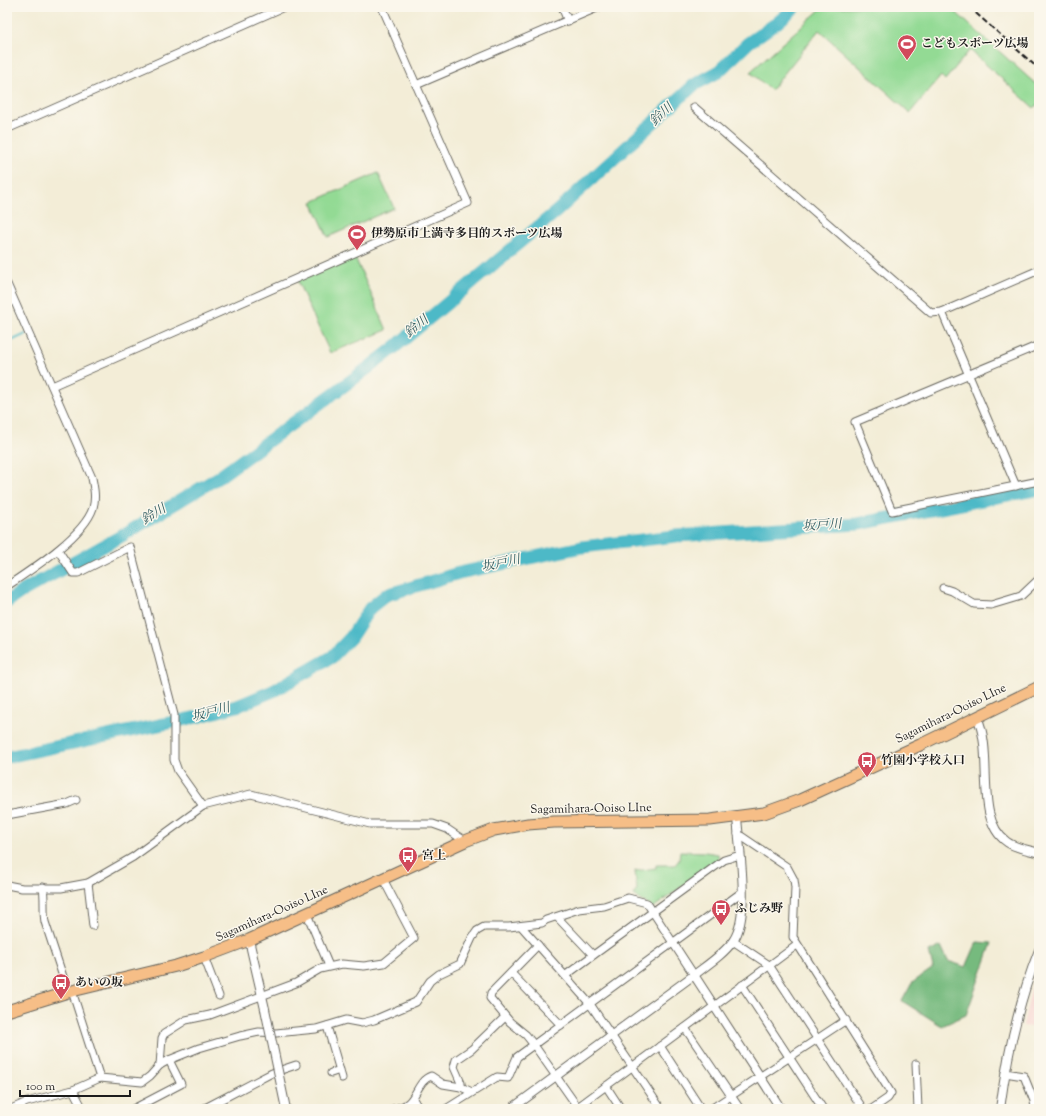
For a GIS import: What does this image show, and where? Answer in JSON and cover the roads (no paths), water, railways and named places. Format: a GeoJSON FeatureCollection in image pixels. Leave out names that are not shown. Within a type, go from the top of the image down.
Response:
{"type":"FeatureCollection","features":[{"type":"Feature","properties":{"kind":"main road","name":"Sagamihara-Ooiso LIne"},"geometry":{"type":"LineString","coordinates":[[7,1011],[70,992],[169,968],[204,957],[249,940],[465,841],[494,830],[534,823],[683,821],[737,817],[764,813],[786,805],[977,717],[1039,686]]}},
{"type":"Feature","properties":{"kind":"street"},"geometry":{"type":"LineString","coordinates":[[7,129],[284,7]]}},
{"type":"Feature","properties":{"kind":"street"},"geometry":{"type":"LineString","coordinates":[[52,386],[468,202],[382,7]]}},
{"type":"Feature","properties":{"kind":"street"},"geometry":{"type":"LineString","coordinates":[[562,7],[568,21]]}},
{"type":"Feature","properties":{"kind":"street"},"geometry":{"type":"LineString","coordinates":[[416,85],[599,7]]}},
{"type":"Feature","properties":{"kind":"street"},"geometry":{"type":"LineString","coordinates":[[694,107],[931,313],[942,312],[1039,270]]}},
{"type":"Feature","properties":{"kind":"street"},"geometry":{"type":"LineString","coordinates":[[7,284],[92,478],[95,499],[93,510],[86,521],[60,553],[7,586]]}},
{"type":"Feature","properties":{"kind":"street"},"geometry":{"type":"LineString","coordinates":[[942,312],[1016,486]]}},
{"type":"Feature","properties":{"kind":"street"},"geometry":{"type":"LineString","coordinates":[[1039,345],[855,422],[892,511],[1039,481]]}},
{"type":"Feature","properties":{"kind":"street"},"geometry":{"type":"LineString","coordinates":[[60,553],[73,573],[78,573],[130,547],[174,715],[174,760],[178,771],[202,806]]}},
{"type":"Feature","properties":{"kind":"street"},"geometry":{"type":"LineString","coordinates":[[943,588],[952,591],[974,604],[991,605],[1021,596],[1039,580]]}},
{"type":"Feature","properties":{"kind":"street"},"geometry":{"type":"LineString","coordinates":[[977,717],[984,736],[988,808],[994,828],[1007,842],[1039,852]]}},
{"type":"Feature","properties":{"kind":"street"},"geometry":{"type":"LineString","coordinates":[[7,885],[22,888],[61,888],[88,883],[134,857],[202,806],[251,794],[301,808],[370,824],[433,824],[447,829],[465,841]]}},
{"type":"Feature","properties":{"kind":"street"},"geometry":{"type":"LineString","coordinates":[[7,814],[67,804],[76,800]]}},
{"type":"Feature","properties":{"kind":"street"},"geometry":{"type":"LineString","coordinates":[[511,1109],[694,975],[720,955],[733,941],[738,931],[743,913],[737,817]]}},
{"type":"Feature","properties":{"kind":"street"},"geometry":{"type":"LineString","coordinates":[[738,834],[787,867],[792,873],[795,887],[793,937],[891,1093],[888,1098],[872,1109]]}},
{"type":"Feature","properties":{"kind":"street"},"geometry":{"type":"LineString","coordinates":[[566,975],[724,860],[740,855]]}},
{"type":"Feature","properties":{"kind":"street"},"geometry":{"type":"LineString","coordinates":[[160,1065],[162,1038],[164,1034],[186,1020],[210,1015],[296,983],[320,969],[329,966],[342,964],[364,966],[384,962],[414,938],[383,879]]}},
{"type":"Feature","properties":{"kind":"street"},"geometry":{"type":"LineString","coordinates":[[88,883],[93,926]]}},
{"type":"Feature","properties":{"kind":"street"},"geometry":{"type":"LineString","coordinates":[[43,887],[46,899],[45,922],[100,1078]]}},
{"type":"Feature","properties":{"kind":"street"},"geometry":{"type":"LineString","coordinates":[[446,1109],[496,1077],[508,1078],[517,1057],[742,892]]}},
{"type":"Feature","properties":{"kind":"street"},"geometry":{"type":"LineString","coordinates":[[11,1109],[27,1102],[73,1090],[100,1078],[142,1082],[160,1065],[169,1060],[199,1048],[240,1036],[259,1032],[276,1033],[316,1029],[346,1020],[362,1022],[374,1020],[416,1002],[430,981],[460,964],[477,932],[484,927],[521,926],[542,923],[546,920],[579,909],[604,906],[628,898],[647,903],[781,1109]]}},
{"type":"Feature","properties":{"kind":"street"},"geometry":{"type":"LineString","coordinates":[[307,914],[329,966]]}},
{"type":"Feature","properties":{"kind":"street"},"geometry":{"type":"LineString","coordinates":[[557,917],[593,955]]}},
{"type":"Feature","properties":{"kind":"street"},"geometry":{"type":"LineString","coordinates":[[521,926],[566,975],[590,1004],[661,1109]]}},
{"type":"Feature","properties":{"kind":"street"},"geometry":{"type":"LineString","coordinates":[[249,940],[286,1109]]}},
{"type":"Feature","properties":{"kind":"street"},"geometry":{"type":"LineString","coordinates":[[733,941],[769,965],[863,1109]]}},
{"type":"Feature","properties":{"kind":"street"},"geometry":{"type":"LineString","coordinates":[[538,945],[490,993],[490,998],[505,1016],[526,1034],[557,1075],[577,1108],[797,945]]}},
{"type":"Feature","properties":{"kind":"street"},"geometry":{"type":"LineString","coordinates":[[1000,1109],[1006,1073],[1030,973],[1039,950]]}},
{"type":"Feature","properties":{"kind":"street"},"geometry":{"type":"LineString","coordinates":[[204,957],[219,996]]}},
{"type":"Feature","properties":{"kind":"street"},"geometry":{"type":"LineString","coordinates":[[511,972],[561,1025]]}},
{"type":"Feature","properties":{"kind":"street"},"geometry":{"type":"LineString","coordinates":[[742,985],[823,1109]]}},
{"type":"Feature","properties":{"kind":"street"},"geometry":{"type":"LineString","coordinates":[[461,1087],[461,1083],[454,1067],[456,1060],[472,1049],[505,1016]]}},
{"type":"Feature","properties":{"kind":"street"},"geometry":{"type":"LineString","coordinates":[[711,1109],[846,1020]]}},
{"type":"Feature","properties":{"kind":"street"},"geometry":{"type":"LineString","coordinates":[[327,1026],[342,1078]]}},
{"type":"Feature","properties":{"kind":"street"},"geometry":{"type":"LineString","coordinates":[[685,1028],[740,1109]]}},
{"type":"Feature","properties":{"kind":"street"},"geometry":{"type":"LineString","coordinates":[[660,1046],[701,1109]]}},
{"type":"Feature","properties":{"kind":"street"},"geometry":{"type":"LineString","coordinates":[[132,1109],[180,1084],[169,1060]]}},
{"type":"Feature","properties":{"kind":"street"},"geometry":{"type":"LineString","coordinates":[[916,1064],[918,1109]]}},
{"type":"Feature","properties":{"kind":"street"},"geometry":{"type":"LineString","coordinates":[[202,1109],[272,1073],[296,1065]]}},
{"type":"Feature","properties":{"kind":"street"},"geometry":{"type":"LineString","coordinates":[[331,1073],[340,1070]]}},
{"type":"Feature","properties":{"kind":"street"},"geometry":{"type":"LineString","coordinates":[[1006,1073],[1024,1076],[1034,1101],[1035,1109]]}},
{"type":"Feature","properties":{"kind":"street"},"geometry":{"type":"LineString","coordinates":[[393,1109],[408,1104],[413,1099],[426,1077],[431,1076],[443,1084],[461,1087],[472,1092]]}},
{"type":"Feature","properties":{"kind":"street"},"geometry":{"type":"LineString","coordinates":[[606,1086],[621,1109]]}},
{"type":"Feature","properties":{"kind":"street"},"geometry":{"type":"LineString","coordinates":[[73,1090],[83,1109]]}},
{"type":"Feature","properties":{"kind":"street"},"geometry":{"type":"LineString","coordinates":[[413,1099],[419,1109]]}},
{"type":"Feature","properties":{"kind":"waterway","name":"鈴川"},"geometry":{"type":"LineString","coordinates":[[7,602],[21,592],[125,534],[219,477],[356,377],[389,352],[557,211],[694,85],[718,72],[748,43],[778,22],[795,7]]}},
{"type":"Feature","properties":{"kind":"waterway"},"geometry":{"type":"LineString","coordinates":[[7,343],[26,334]]}},
{"type":"Feature","properties":{"kind":"waterway","name":"坂戸川"},"geometry":{"type":"LineString","coordinates":[[7,757],[197,717],[240,705],[273,691],[332,657],[351,637],[370,608],[386,595],[459,573],[582,547],[676,536],[858,524],[1039,489]]}},
{"type":"Feature","properties":{"kind":"railway"},"geometry":{"type":"LineString","coordinates":[[969,7],[1039,69]]}},
{"type":"Feature","properties":{"kind":"place","name":"こどもスポーツ広場"},"geometry":{"type":"Point","coordinates":[907,61]}},
{"type":"Feature","properties":{"kind":"place","name":"伊勢原市上満寺多目的スポーツ広場"},"geometry":{"type":"Point","coordinates":[357,251]}},
{"type":"Feature","properties":{"kind":"place","name":"竹園小学校入口"},"geometry":{"type":"Point","coordinates":[867,778]}},
{"type":"Feature","properties":{"kind":"place","name":"宮上"},"geometry":{"type":"Point","coordinates":[408,873]}},
{"type":"Feature","properties":{"kind":"place","name":"ふじみ野"},"geometry":{"type":"Point","coordinates":[721,926]}},
{"type":"Feature","properties":{"kind":"place","name":"あいの坂"},"geometry":{"type":"Point","coordinates":[61,1000]}}]}
